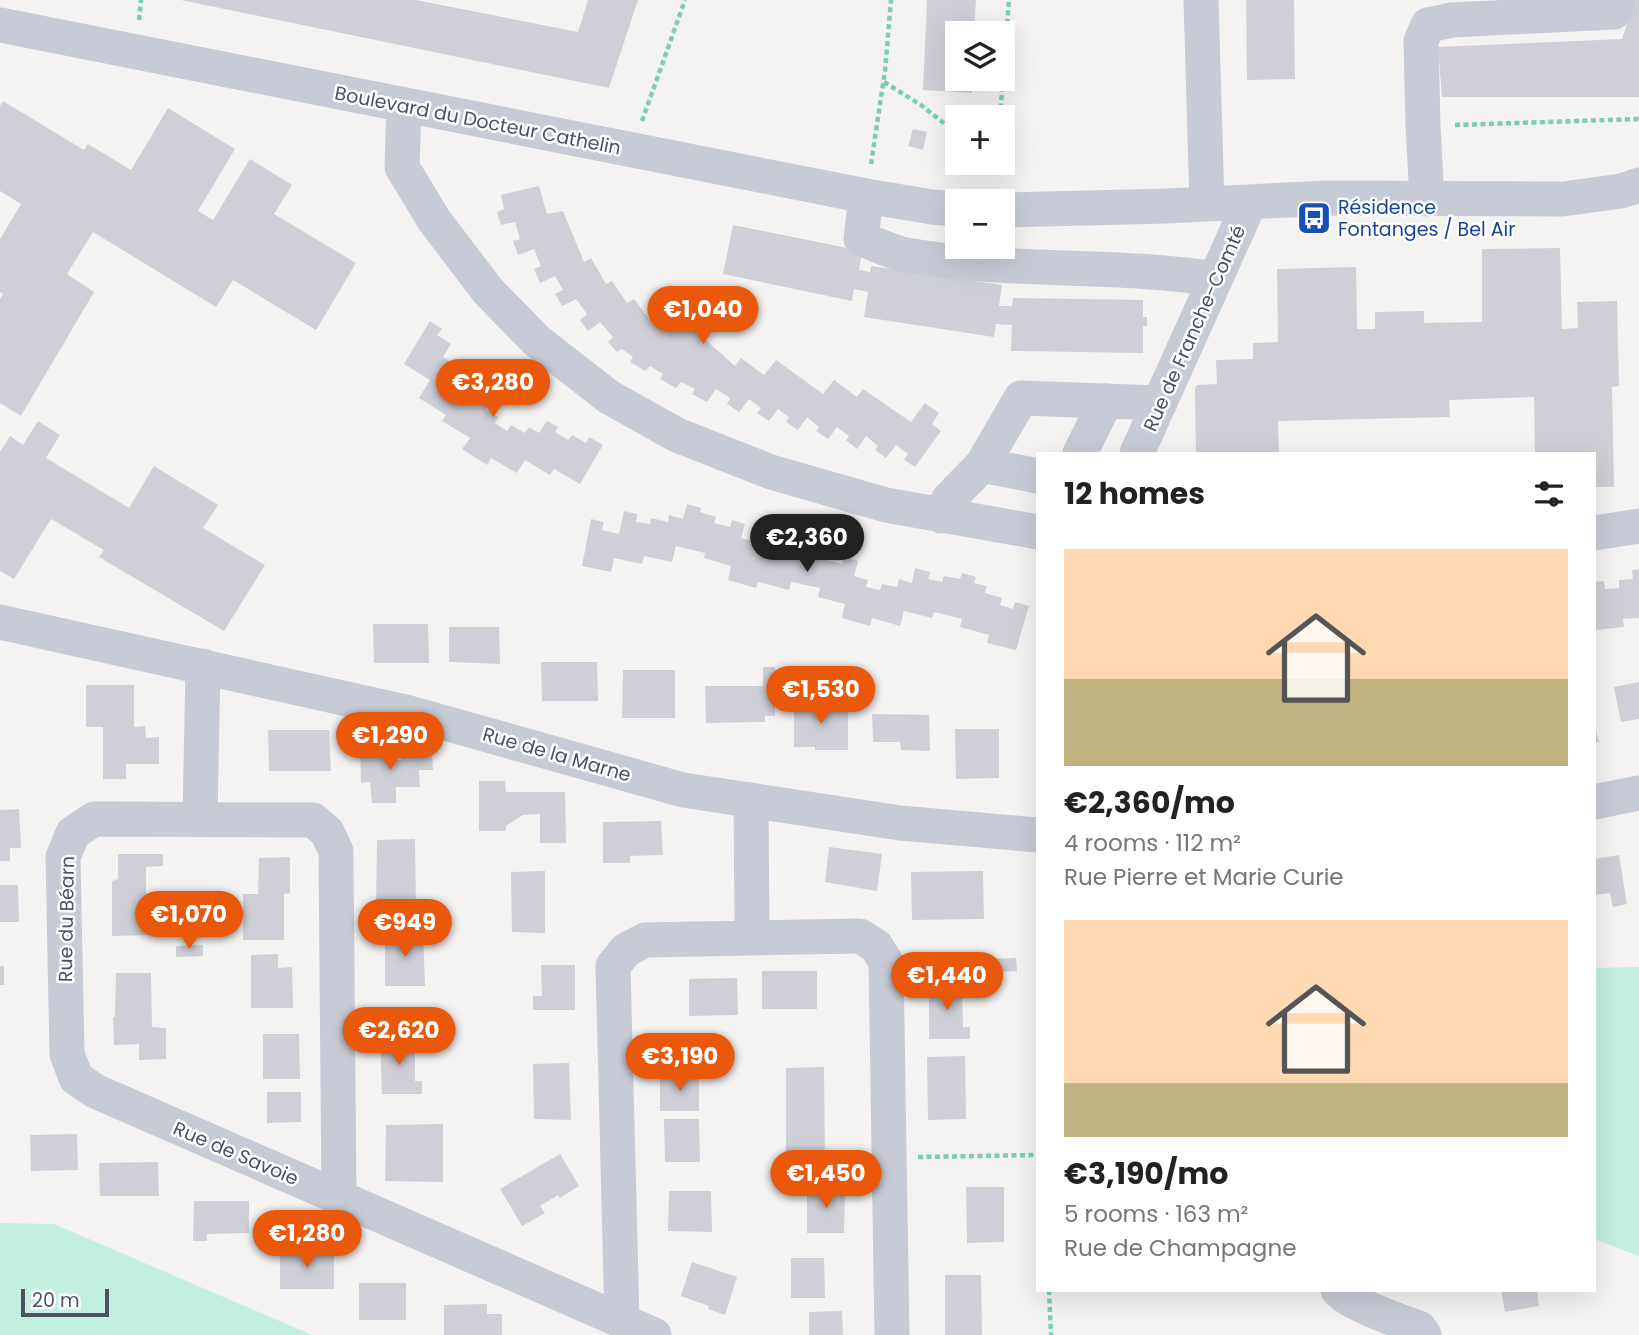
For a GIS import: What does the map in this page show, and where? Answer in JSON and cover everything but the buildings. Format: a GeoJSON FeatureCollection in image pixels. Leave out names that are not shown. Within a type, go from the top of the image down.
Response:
{"type":"FeatureCollection","features":[{"type":"Feature","properties":{"kind":"street"},"geometry":{"type":"LineString","coordinates":[[1201,0],[1207,204]]}},
{"type":"Feature","properties":{"kind":"street"},"geometry":{"type":"LineString","coordinates":[[1427,199],[1421,41],[1428,25],[1452,20],[1614,12],[1618,0]]}},
{"type":"Feature","properties":{"kind":"street","name":"Boulevard du Docteur Cathelin"},"geometry":{"type":"LineString","coordinates":[[22,18],[404,105],[866,196],[945,208]]}},
{"type":"Feature","properties":{"kind":"street"},"geometry":{"type":"LineString","coordinates":[[404,105],[402,167],[434,220],[488,291],[537,341],[609,397],[677,436],[771,472],[886,505],[1036,532]]}},
{"type":"Feature","properties":{"kind":"street"},"geometry":{"type":"LineString","coordinates":[[1015,210],[1328,198],[1563,199],[1621,191],[1639,185]]}},
{"type":"Feature","properties":{"kind":"street"},"geometry":{"type":"LineString","coordinates":[[866,196],[861,239],[904,255],[1003,265],[1179,274],[1215,279]]}},
{"type":"Feature","properties":{"kind":"street","name":"Rue de Franche-Comté"},"geometry":{"type":"LineString","coordinates":[[1138,452],[1250,202]]}},
{"type":"Feature","properties":{"kind":"street"},"geometry":{"type":"LineString","coordinates":[[941,516],[949,499],[982,465],[1021,398],[1160,403]]}},
{"type":"Feature","properties":{"kind":"street"},"geometry":{"type":"LineString","coordinates":[[1080,452],[1105,401]]}},
{"type":"Feature","properties":{"kind":"street"},"geometry":{"type":"LineString","coordinates":[[982,465],[1036,476]]}},
{"type":"Feature","properties":{"kind":"street"},"geometry":{"type":"LineString","coordinates":[[1596,533],[1639,526]]}},
{"type":"Feature","properties":{"kind":"street","name":"Rue de la Marne"},"geometry":{"type":"LineString","coordinates":[[0,622],[406,712],[683,790],[900,823],[1036,835]]}},
{"type":"Feature","properties":{"kind":"street"},"geometry":{"type":"LineString","coordinates":[[200,819],[203,666]]}},
{"type":"Feature","properties":{"kind":"street"},"geometry":{"type":"LineString","coordinates":[[1596,802],[1639,793]]}},
{"type":"Feature","properties":{"kind":"street"},"geometry":{"type":"LineString","coordinates":[[751,800],[752,938]]}},
{"type":"Feature","properties":{"kind":"street","name":"Rue du Béarn"},"geometry":{"type":"LineString","coordinates":[[66,1054],[63,857],[72,833],[94,819],[313,820],[327,832],[335,851],[340,1198]]}},
{"type":"Feature","properties":{"kind":"street"},"geometry":{"type":"LineString","coordinates":[[622,1321],[614,966],[626,950],[645,940],[860,936],[876,946],[886,962],[892,1335]]}},
{"type":"Feature","properties":{"kind":"street","name":"Rue de Savoie"},"geometry":{"type":"LineString","coordinates":[[66,1054],[76,1078],[94,1091],[654,1335]]}},
{"type":"Feature","properties":{"kind":"street"},"geometry":{"type":"LineString","coordinates":[[1340,1292],[1419,1328],[1424,1335]]}},
{"type":"Feature","properties":{"kind":"path"},"geometry":{"type":"LineString","coordinates":[[632,150],[685,0]]}},
{"type":"Feature","properties":{"kind":"path"},"geometry":{"type":"LineString","coordinates":[[866,196],[884,82],[891,0]]}},
{"type":"Feature","properties":{"kind":"path"},"geometry":{"type":"LineString","coordinates":[[1000,105],[1009,0]]}},
{"type":"Feature","properties":{"kind":"path"},"geometry":{"type":"LineString","coordinates":[[884,82],[945,124]]}},
{"type":"Feature","properties":{"kind":"path"},"geometry":{"type":"LineString","coordinates":[[1445,125],[1639,119]]}},
{"type":"Feature","properties":{"kind":"path"},"geometry":{"type":"LineString","coordinates":[[889,1157],[1036,1155]]}},
{"type":"Feature","properties":{"kind":"path"},"geometry":{"type":"LineString","coordinates":[[1049,1292],[1051,1335]]}},
{"type":"Feature","properties":{"kind":"green space"},"geometry":{"type":"Polygon","coordinates":[[[1639,967],[1639,1256],[1596,1240],[1596,968],[1639,967]]]}},
{"type":"Feature","properties":{"kind":"green space"},"geometry":{"type":"Polygon","coordinates":[[[0,1223],[54,1224],[312,1335],[0,1335],[0,1223]]]}},
{"type":"Feature","properties":{"kind":"place","name":"Résidence Fontanges / Bel Air"},"geometry":{"type":"Point","coordinates":[1314,218]}}]}
